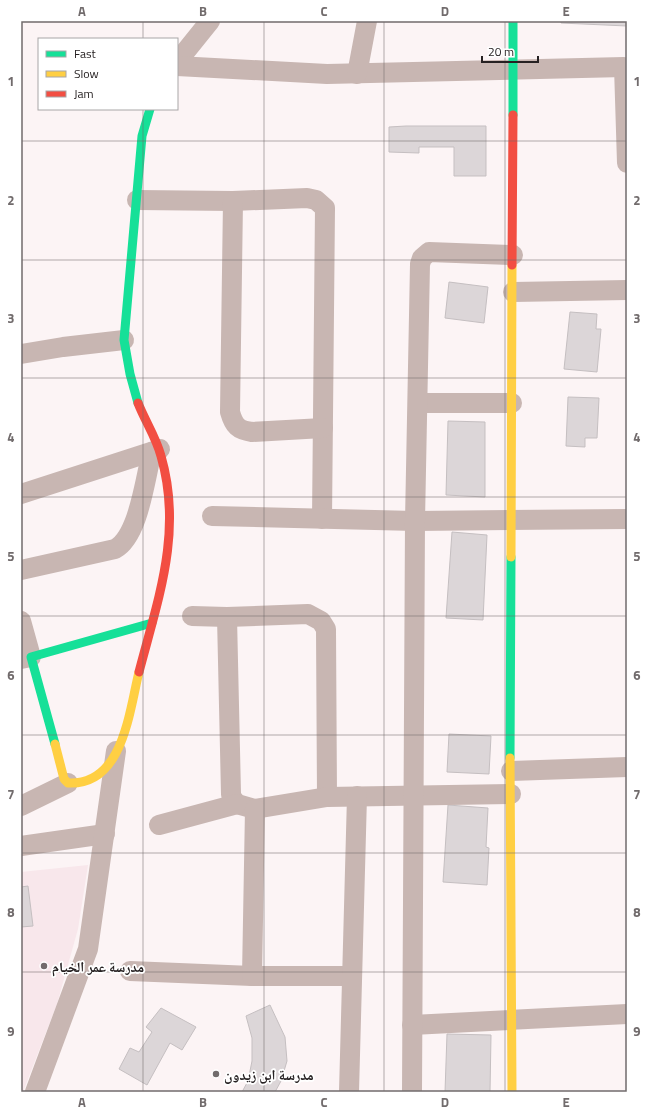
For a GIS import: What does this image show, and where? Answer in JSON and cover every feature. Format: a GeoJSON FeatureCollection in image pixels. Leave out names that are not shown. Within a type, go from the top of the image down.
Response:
{"type":"FeatureCollection","features":[{"type":"Feature","properties":{"kind":"street"},"geometry":{"type":"LineString","coordinates":[[178,61],[210,21]]}},
{"type":"Feature","properties":{"kind":"street"},"geometry":{"type":"LineString","coordinates":[[357,74],[367,21]]}},
{"type":"Feature","properties":{"kind":"street"},"geometry":{"type":"LineString","coordinates":[[512,1092],[510,520],[513,292],[513,21]]}},
{"type":"Feature","properties":{"kind":"street"},"geometry":{"type":"LineString","coordinates":[[178,66],[357,74],[625,67],[627,163]]}},
{"type":"Feature","properties":{"kind":"street"},"geometry":{"type":"LineString","coordinates":[[35,1092],[88,949],[116,751],[163,580],[170,538],[170,514],[156,450],[128,374],[124,340],[142,136],[150,110]]}},
{"type":"Feature","properties":{"kind":"street"},"geometry":{"type":"LineString","coordinates":[[137,200],[233,201],[307,198],[316,200],[325,208],[322,519]]}},
{"type":"Feature","properties":{"kind":"street"},"geometry":{"type":"LineString","coordinates":[[233,201],[230,412],[234,424],[241,430],[252,432],[323,428]]}},
{"type":"Feature","properties":{"kind":"street"},"geometry":{"type":"LineString","coordinates":[[412,1092],[415,521],[420,264],[422,258],[429,252],[513,255]]}},
{"type":"Feature","properties":{"kind":"street"},"geometry":{"type":"LineString","coordinates":[[513,292],[627,290]]}},
{"type":"Feature","properties":{"kind":"street"},"geometry":{"type":"LineString","coordinates":[[21,354],[63,347],[124,340]]}},
{"type":"Feature","properties":{"kind":"street"},"geometry":{"type":"LineString","coordinates":[[418,403],[512,403]]}},
{"type":"Feature","properties":{"kind":"street"},"geometry":{"type":"LineString","coordinates":[[21,494],[156,450]]}},
{"type":"Feature","properties":{"kind":"street"},"geometry":{"type":"LineString","coordinates":[[21,570],[114,549],[120,546],[134,525],[156,450]]}},
{"type":"Feature","properties":{"kind":"street"},"geometry":{"type":"LineString","coordinates":[[212,516],[415,521],[627,519]]}},
{"type":"Feature","properties":{"kind":"street"},"geometry":{"type":"LineString","coordinates":[[192,616],[308,614],[321,621],[326,630],[327,797]]}},
{"type":"Feature","properties":{"kind":"street"},"geometry":{"type":"LineString","coordinates":[[227,616],[230,794],[246,807],[252,976]]}},
{"type":"Feature","properties":{"kind":"street"},"geometry":{"type":"LineString","coordinates":[[21,621],[26,658],[64,779],[68,783]]}},
{"type":"Feature","properties":{"kind":"street"},"geometry":{"type":"LineString","coordinates":[[26,658],[152,623]]}},
{"type":"Feature","properties":{"kind":"street"},"geometry":{"type":"LineString","coordinates":[[21,806],[68,783],[76,784],[89,780],[102,772],[116,751]]}},
{"type":"Feature","properties":{"kind":"street"},"geometry":{"type":"LineString","coordinates":[[511,771],[627,767]]}},
{"type":"Feature","properties":{"kind":"street"},"geometry":{"type":"LineString","coordinates":[[159,825],[246,807],[327,797],[511,794]]}},
{"type":"Feature","properties":{"kind":"street"},"geometry":{"type":"LineString","coordinates":[[349,1092],[357,796]]}},
{"type":"Feature","properties":{"kind":"street"},"geometry":{"type":"LineString","coordinates":[[21,846],[105,834]]}},
{"type":"Feature","properties":{"kind":"street"},"geometry":{"type":"LineString","coordinates":[[130,971],[252,976],[351,976]]}},
{"type":"Feature","properties":{"kind":"street"},"geometry":{"type":"LineString","coordinates":[[412,1025],[627,1014]]}},
{"type":"Feature","properties":{"kind":"shaded area","name":"مدرسة عمر الخيام"},"geometry":{"type":"Polygon","coordinates":[[[88,865],[78,929],[57,1004],[23,1092],[21,1092],[21,872],[88,865]]]}},
{"type":"Feature","properties":{"kind":"building"},"geometry":{"type":"Polygon","coordinates":[[[561,21],[627,21],[627,26],[561,23],[561,21]]]}},
{"type":"Feature","properties":{"kind":"building"},"geometry":{"type":"Polygon","coordinates":[[[486,126],[486,176],[454,176],[454,147],[419,147],[419,153],[389,152],[389,127],[486,126]]]}},
{"type":"Feature","properties":{"kind":"building"},"geometry":{"type":"Polygon","coordinates":[[[449,282],[488,287],[484,323],[445,318],[449,282]]]}},
{"type":"Feature","properties":{"kind":"building"},"geometry":{"type":"Polygon","coordinates":[[[570,312],[597,314],[596,329],[601,329],[597,372],[564,369],[570,312]]]}},
{"type":"Feature","properties":{"kind":"building"},"geometry":{"type":"Polygon","coordinates":[[[568,397],[599,398],[597,438],[585,438],[585,447],[566,446],[568,397]]]}},
{"type":"Feature","properties":{"kind":"building"},"geometry":{"type":"Polygon","coordinates":[[[448,421],[485,422],[485,497],[446,495],[448,421]]]}},
{"type":"Feature","properties":{"kind":"building"},"geometry":{"type":"Polygon","coordinates":[[[452,532],[487,535],[483,620],[446,618],[452,532]]]}},
{"type":"Feature","properties":{"kind":"building"},"geometry":{"type":"Polygon","coordinates":[[[449,734],[491,736],[489,774],[447,772],[449,734]]]}},
{"type":"Feature","properties":{"kind":"building"},"geometry":{"type":"Polygon","coordinates":[[[448,805],[488,808],[486,847],[489,848],[487,885],[443,882],[448,805]]]}},
{"type":"Feature","properties":{"kind":"building"},"geometry":{"type":"Polygon","coordinates":[[[28,886],[33,926],[21,927],[21,887],[28,886]]]}},
{"type":"Feature","properties":{"kind":"building"},"geometry":{"type":"Polygon","coordinates":[[[270,1005],[285,1037],[287,1061],[281,1081],[275,1092],[242,1092],[248,1081],[252,1061],[252,1038],[246,1016],[270,1005]]]}},
{"type":"Feature","properties":{"kind":"building"},"geometry":{"type":"Polygon","coordinates":[[[161,1008],[196,1027],[182,1050],[170,1043],[147,1085],[119,1069],[130,1048],[139,1052],[152,1032],[146,1027],[161,1008]]]}},
{"type":"Feature","properties":{"kind":"building"},"geometry":{"type":"Polygon","coordinates":[[[447,1034],[491,1035],[490,1092],[445,1092],[447,1034]]]}},
{"type":"Feature","properties":{"kind":"traffic: fast"},"geometry":{"type":"LineString","coordinates":[[513,21],[513,115]]}},
{"type":"Feature","properties":{"kind":"traffic: fast"},"geometry":{"type":"LineString","coordinates":[[138,403],[130,374],[124,340],[142,136],[150,110]]}},
{"type":"Feature","properties":{"kind":"traffic: fast"},"geometry":{"type":"LineString","coordinates":[[510,758],[511,557]]}},
{"type":"Feature","properties":{"kind":"traffic: fast"},"geometry":{"type":"LineString","coordinates":[[55,744],[31,657],[152,623]]}},
{"type":"Feature","properties":{"kind":"traffic: slow"},"geometry":{"type":"LineString","coordinates":[[511,557],[512,265]]}},
{"type":"Feature","properties":{"kind":"traffic: slow"},"geometry":{"type":"LineString","coordinates":[[55,744],[64,779],[68,783],[86,781],[101,773],[112,760],[120,744],[127,725],[139,672]]}},
{"type":"Feature","properties":{"kind":"traffic: slow"},"geometry":{"type":"LineString","coordinates":[[510,758],[512,1092]]}},
{"type":"Feature","properties":{"kind":"traffic: jam"},"geometry":{"type":"LineString","coordinates":[[512,265],[513,115]]}},
{"type":"Feature","properties":{"kind":"traffic: jam"},"geometry":{"type":"LineString","coordinates":[[138,403],[161,456],[167,484],[170,512],[169,538],[160,592],[139,672]]}},
{"type":"Feature","properties":{"kind":"place","name":"مدرسة عمر الخيام"},"geometry":{"type":"Point","coordinates":[44,966]}},
{"type":"Feature","properties":{"kind":"place","name":"مدرسة ابن زيدون"},"geometry":{"type":"Point","coordinates":[216,1074]}}]}
